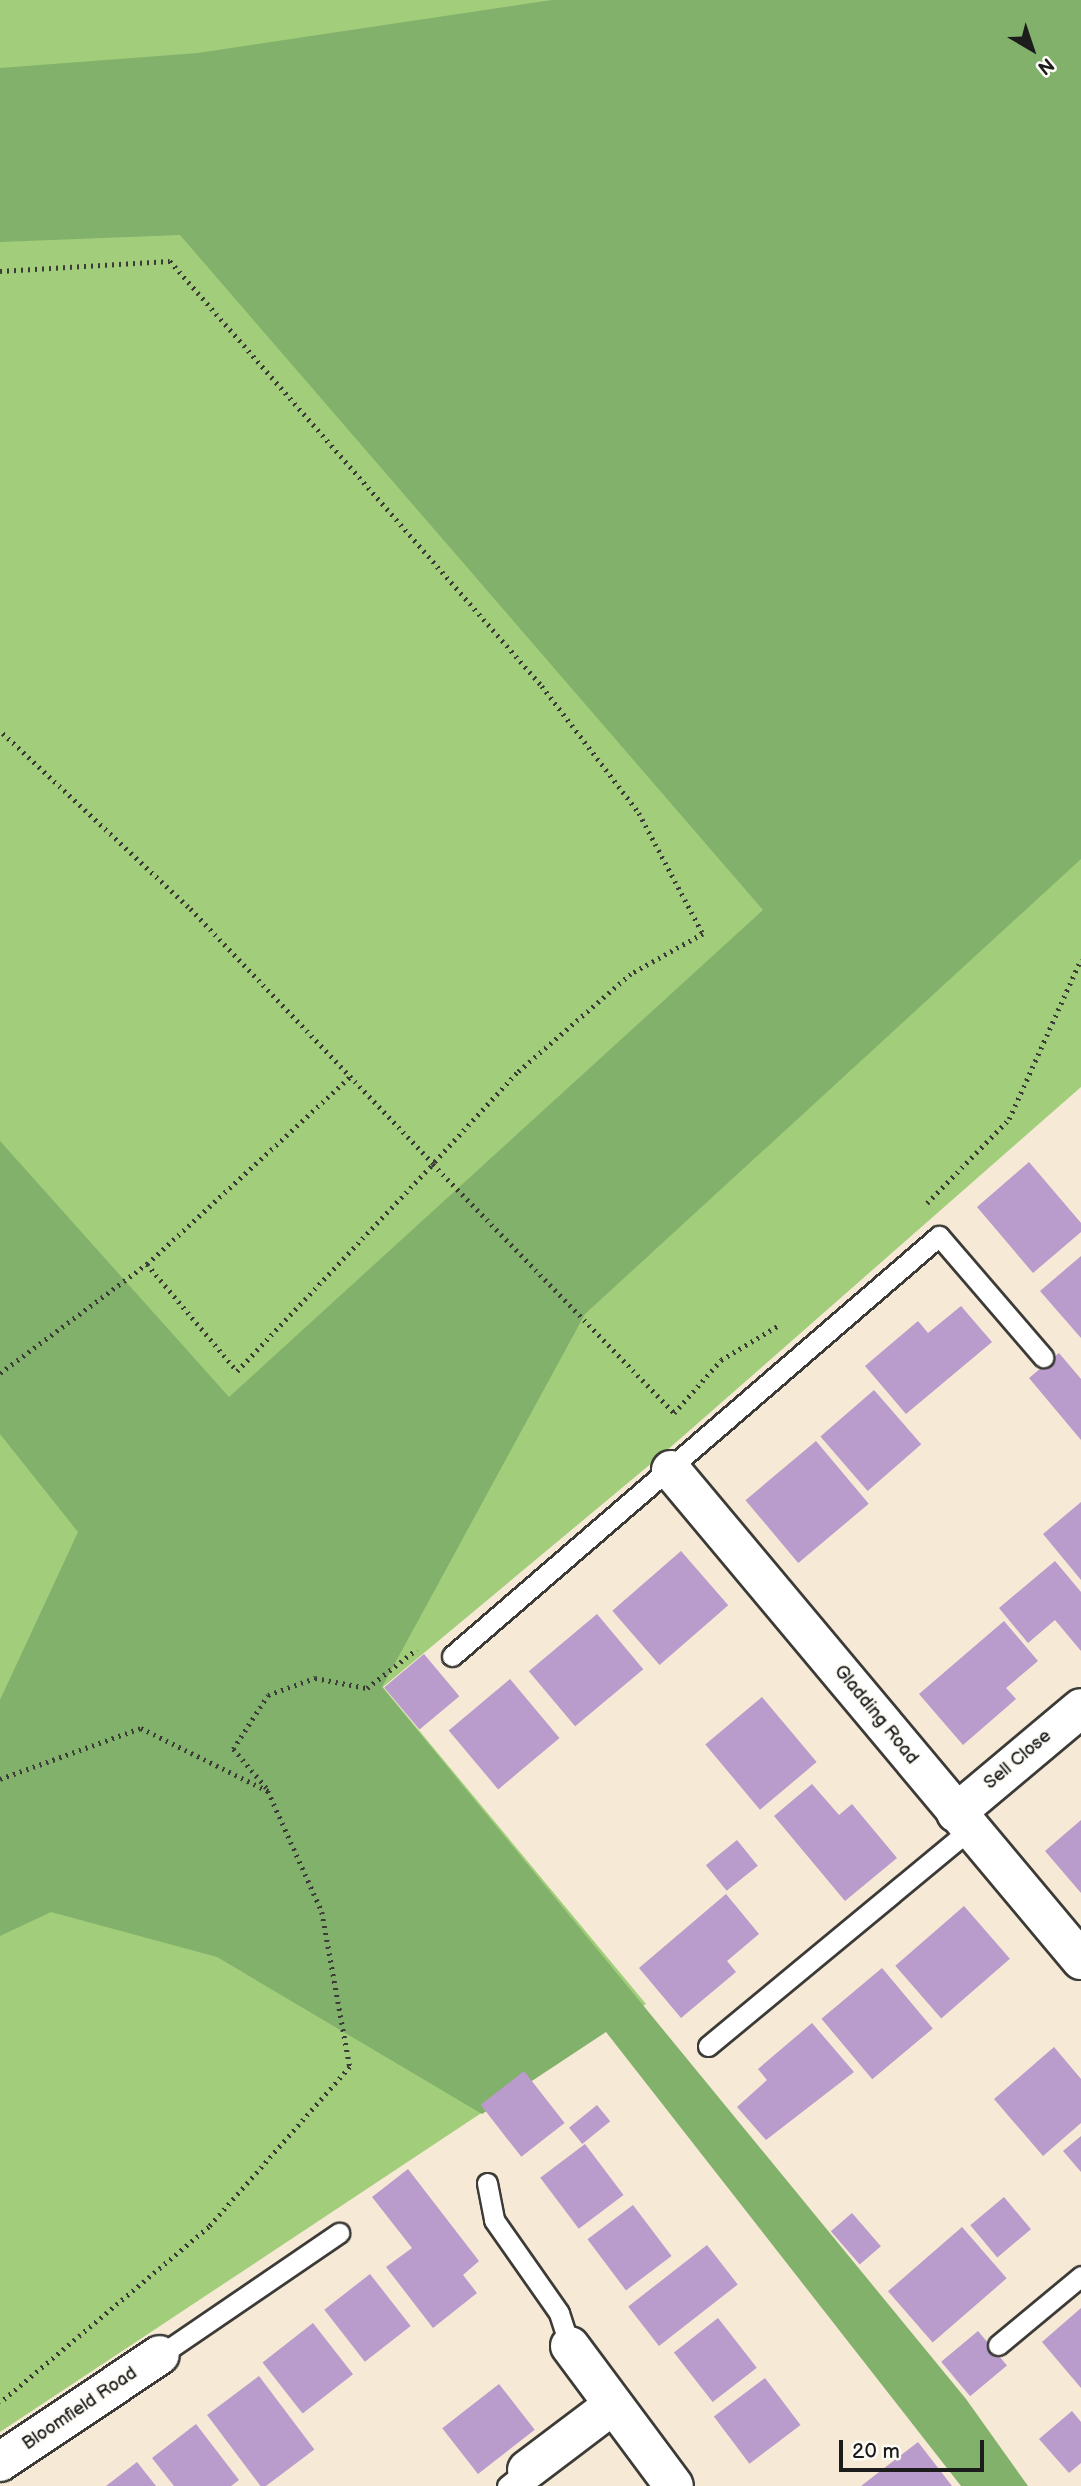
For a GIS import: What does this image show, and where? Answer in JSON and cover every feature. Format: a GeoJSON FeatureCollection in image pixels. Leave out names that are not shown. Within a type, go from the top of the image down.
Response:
{"type":"FeatureCollection","features":[{"type":"Feature","properties":{"kind":"street","name":"Gladding Road"},"geometry":{"type":"LineString","coordinates":[[671,1470],[1081,1960]]}},
{"type":"Feature","properties":{"kind":"street","name":"Sell Close"},"geometry":{"type":"LineString","coordinates":[[963,1821],[1081,1708]]}},
{"type":"Feature","properties":{"kind":"street"},"geometry":{"type":"LineString","coordinates":[[570,2346],[674,2486]]}},
{"type":"Feature","properties":{"kind":"street","name":"Bloomfield Road"},"geometry":{"type":"LineString","coordinates":[[15,2486],[0,2462],[160,2355]]}},
{"type":"Feature","properties":{"kind":"street"},"geometry":{"type":"LineString","coordinates":[[517,2478],[613,2404]]}},
{"type":"Feature","properties":{"kind":"lane"},"geometry":{"type":"LineString","coordinates":[[452,1656],[671,1470],[939,1236],[1043,1357]]}},
{"type":"Feature","properties":{"kind":"lane"},"geometry":{"type":"LineString","coordinates":[[708,2046],[963,1821]]}},
{"type":"Feature","properties":{"kind":"lane"},"geometry":{"type":"LineString","coordinates":[[487,2183],[494,2220],[559,2313],[570,2346]]}},
{"type":"Feature","properties":{"kind":"lane"},"geometry":{"type":"LineString","coordinates":[[160,2355],[339,2233]]}},
{"type":"Feature","properties":{"kind":"lane"},"geometry":{"type":"LineString","coordinates":[[998,2345],[1081,2277]]}},
{"type":"Feature","properties":{"kind":"path"},"geometry":{"type":"LineString","coordinates":[[0,271],[170,261],[542,686],[639,813],[704,934],[631,974],[517,1073],[237,1371],[148,1264]]}},
{"type":"Feature","properties":{"kind":"path"},"geometry":{"type":"LineString","coordinates":[[0,731],[188,907],[674,1413]]}},
{"type":"Feature","properties":{"kind":"path"},"geometry":{"type":"LineString","coordinates":[[922,1210],[1009,1119],[1081,959]]}},
{"type":"Feature","properties":{"kind":"path"},"geometry":{"type":"LineString","coordinates":[[0,1373],[148,1264],[348,1074]]}},
{"type":"Feature","properties":{"kind":"path"},"geometry":{"type":"LineString","coordinates":[[671,1470],[662,1445],[674,1413],[721,1360],[792,1319]]}},
{"type":"Feature","properties":{"kind":"path"},"geometry":{"type":"LineString","coordinates":[[0,2403],[209,2227],[350,2067],[323,1912],[268,1791],[233,1749],[268,1695],[315,1678],[367,1688],[430,1639]]}},
{"type":"Feature","properties":{"kind":"path"},"geometry":{"type":"LineString","coordinates":[[0,1779],[141,1728],[268,1791]]}},
{"type":"Feature","properties":{"kind":"green space"},"geometry":{"type":"Polygon","coordinates":[[[0,0],[1081,0],[1081,1087],[665,1452],[383,1687],[646,2004],[0,2432],[0,0]]]}},
{"type":"Feature","properties":{"kind":"green space"},"geometry":{"type":"Polygon","coordinates":[[[552,0],[1081,0],[1081,859],[585,1314],[382,1687],[966,2399],[1028,2486],[961,2486],[606,2032],[482,2114],[217,1957],[51,1912],[0,1936],[0,1700],[78,1532],[0,1434],[0,1141],[229,1397],[763,910],[180,235],[0,242],[0,68],[198,53],[552,0]]]}},
{"type":"Feature","properties":{"kind":"building"},"geometry":{"type":"Polygon","coordinates":[[[1029,1162],[1081,1223],[1081,1232],[1033,1273],[977,1207],[1029,1162]]]}},
{"type":"Feature","properties":{"kind":"building"},"geometry":{"type":"Polygon","coordinates":[[[1081,1256],[1081,1338],[1040,1291],[1081,1256]]]}},
{"type":"Feature","properties":{"kind":"building"},"geometry":{"type":"Polygon","coordinates":[[[961,1306],[992,1342],[906,1414],[865,1366],[918,1321],[928,1333],[961,1306]]]}},
{"type":"Feature","properties":{"kind":"building"},"geometry":{"type":"Polygon","coordinates":[[[1059,1353],[1081,1379],[1081,1440],[1029,1378],[1059,1353]]]}},
{"type":"Feature","properties":{"kind":"building"},"geometry":{"type":"Polygon","coordinates":[[[874,1390],[921,1444],[868,1491],[820,1437],[874,1390]]]}},
{"type":"Feature","properties":{"kind":"building"},"geometry":{"type":"Polygon","coordinates":[[[816,1441],[869,1504],[798,1563],[746,1500],[816,1441]]]}},
{"type":"Feature","properties":{"kind":"building"},"geometry":{"type":"Polygon","coordinates":[[[1081,1502],[1081,1580],[1043,1534],[1081,1502]]]}},
{"type":"Feature","properties":{"kind":"building"},"geometry":{"type":"Polygon","coordinates":[[[681,1551],[728,1605],[660,1665],[612,1611],[681,1551]]]}},
{"type":"Feature","properties":{"kind":"building"},"geometry":{"type":"Polygon","coordinates":[[[1055,1561],[1081,1592],[1081,1651],[1055,1620],[1028,1643],[999,1608],[1055,1561]]]}},
{"type":"Feature","properties":{"kind":"building"},"geometry":{"type":"Polygon","coordinates":[[[597,1614],[643,1669],[575,1726],[529,1671],[597,1614]]]}},
{"type":"Feature","properties":{"kind":"building"},"geometry":{"type":"Polygon","coordinates":[[[1004,1621],[1038,1661],[1006,1688],[1016,1699],[963,1745],[919,1694],[1004,1621]]]}},
{"type":"Feature","properties":{"kind":"building"},"geometry":{"type":"Polygon","coordinates":[[[424,1654],[459,1696],[420,1730],[384,1687],[424,1654]]]}},
{"type":"Feature","properties":{"kind":"building"},"geometry":{"type":"Polygon","coordinates":[[[510,1679],[559,1738],[498,1789],[449,1730],[510,1679]]]}},
{"type":"Feature","properties":{"kind":"building"},"geometry":{"type":"Polygon","coordinates":[[[762,1697],[817,1762],[760,1810],[705,1745],[762,1697]]]}},
{"type":"Feature","properties":{"kind":"building"},"geometry":{"type":"Polygon","coordinates":[[[812,1784],[839,1815],[852,1804],[897,1858],[845,1901],[774,1816],[812,1784]]]}},
{"type":"Feature","properties":{"kind":"building"},"geometry":{"type":"Polygon","coordinates":[[[1081,1820],[1081,1893],[1045,1851],[1081,1820]]]}},
{"type":"Feature","properties":{"kind":"building"},"geometry":{"type":"Polygon","coordinates":[[[737,1840],[758,1866],[727,1891],[706,1865],[737,1840]]]}},
{"type":"Feature","properties":{"kind":"building"},"geometry":{"type":"Polygon","coordinates":[[[726,1894],[759,1934],[727,1961],[736,1972],[681,2018],[639,1968],[726,1894]]]}},
{"type":"Feature","properties":{"kind":"building"},"geometry":{"type":"Polygon","coordinates":[[[964,1906],[1010,1959],[941,2019],[895,1966],[964,1906]]]}},
{"type":"Feature","properties":{"kind":"building"},"geometry":{"type":"Polygon","coordinates":[[[882,1968],[933,2029],[872,2079],[821,2019],[882,1968]]]}},
{"type":"Feature","properties":{"kind":"building"},"geometry":{"type":"Polygon","coordinates":[[[812,2023],[854,2072],[766,2140],[737,2107],[767,2080],[758,2069],[812,2023]]]}},
{"type":"Feature","properties":{"kind":"building"},"geometry":{"type":"Polygon","coordinates":[[[1054,2047],[1081,2079],[1081,2123],[1043,2156],[994,2099],[1054,2047]]]}},
{"type":"Feature","properties":{"kind":"building"},"geometry":{"type":"Polygon","coordinates":[[[524,2071],[565,2123],[521,2157],[481,2105],[524,2071]]]}},
{"type":"Feature","properties":{"kind":"building"},"geometry":{"type":"Polygon","coordinates":[[[597,2105],[610,2121],[582,2144],[569,2128],[597,2105]]]}},
{"type":"Feature","properties":{"kind":"building"},"geometry":{"type":"Polygon","coordinates":[[[1081,2136],[1081,2172],[1063,2151],[1081,2136]]]}},
{"type":"Feature","properties":{"kind":"building"},"geometry":{"type":"Polygon","coordinates":[[[585,2144],[624,2195],[579,2229],[540,2178],[585,2144]]]}},
{"type":"Feature","properties":{"kind":"building"},"geometry":{"type":"Polygon","coordinates":[[[408,2169],[479,2261],[463,2275],[477,2293],[433,2328],[386,2267],[412,2248],[372,2197],[408,2169]]]}},
{"type":"Feature","properties":{"kind":"building"},"geometry":{"type":"Polygon","coordinates":[[[1004,2197],[1031,2229],[997,2257],[970,2225],[1004,2197]]]}},
{"type":"Feature","properties":{"kind":"building"},"geometry":{"type":"Polygon","coordinates":[[[633,2205],[672,2256],[626,2290],[587,2239],[633,2205]]]}},
{"type":"Feature","properties":{"kind":"building"},"geometry":{"type":"Polygon","coordinates":[[[852,2213],[881,2246],[860,2265],[831,2231],[852,2213]]]}},
{"type":"Feature","properties":{"kind":"building"},"geometry":{"type":"Polygon","coordinates":[[[962,2227],[1007,2278],[933,2343],[888,2291],[962,2227]]]}},
{"type":"Feature","properties":{"kind":"building"},"geometry":{"type":"Polygon","coordinates":[[[707,2245],[738,2284],[659,2346],[628,2307],[707,2245]]]}},
{"type":"Feature","properties":{"kind":"building"},"geometry":{"type":"Polygon","coordinates":[[[370,2274],[411,2326],[365,2362],[324,2310],[370,2274]]]}},
{"type":"Feature","properties":{"kind":"building"},"geometry":{"type":"Polygon","coordinates":[[[1081,2308],[1081,2388],[1042,2342],[1081,2308]]]}},
{"type":"Feature","properties":{"kind":"building"},"geometry":{"type":"Polygon","coordinates":[[[718,2318],[757,2368],[713,2402],[674,2352],[718,2318]]]}},
{"type":"Feature","properties":{"kind":"building"},"geometry":{"type":"Polygon","coordinates":[[[313,2323],[353,2374],[303,2414],[263,2362],[313,2323]]]}},
{"type":"Feature","properties":{"kind":"building"},"geometry":{"type":"Polygon","coordinates":[[[978,2331],[1007,2365],[970,2396],[941,2362],[978,2331]]]}},
{"type":"Feature","properties":{"kind":"building"},"geometry":{"type":"Polygon","coordinates":[[[259,2376],[314,2449],[266,2486],[261,2486],[207,2415],[259,2376]]]}},
{"type":"Feature","properties":{"kind":"building"},"geometry":{"type":"Polygon","coordinates":[[[765,2378],[801,2425],[749,2464],[714,2417],[765,2378]]]}},
{"type":"Feature","properties":{"kind":"building"},"geometry":{"type":"Polygon","coordinates":[[[499,2384],[535,2430],[478,2474],[442,2428],[499,2384]]]}},
{"type":"Feature","properties":{"kind":"building"},"geometry":{"type":"Polygon","coordinates":[[[1072,2411],[1081,2422],[1081,2463],[1069,2473],[1039,2439],[1072,2411]]]}},
{"type":"Feature","properties":{"kind":"building"},"geometry":{"type":"Polygon","coordinates":[[[196,2424],[239,2480],[231,2486],[174,2486],[152,2458],[196,2424]]]}},
{"type":"Feature","properties":{"kind":"building"},"geometry":{"type":"Polygon","coordinates":[[[918,2442],[952,2486],[861,2486],[918,2442]]]}},
{"type":"Feature","properties":{"kind":"building"},"geometry":{"type":"Polygon","coordinates":[[[137,2462],[156,2486],[106,2486],[137,2462]]]}}]}
